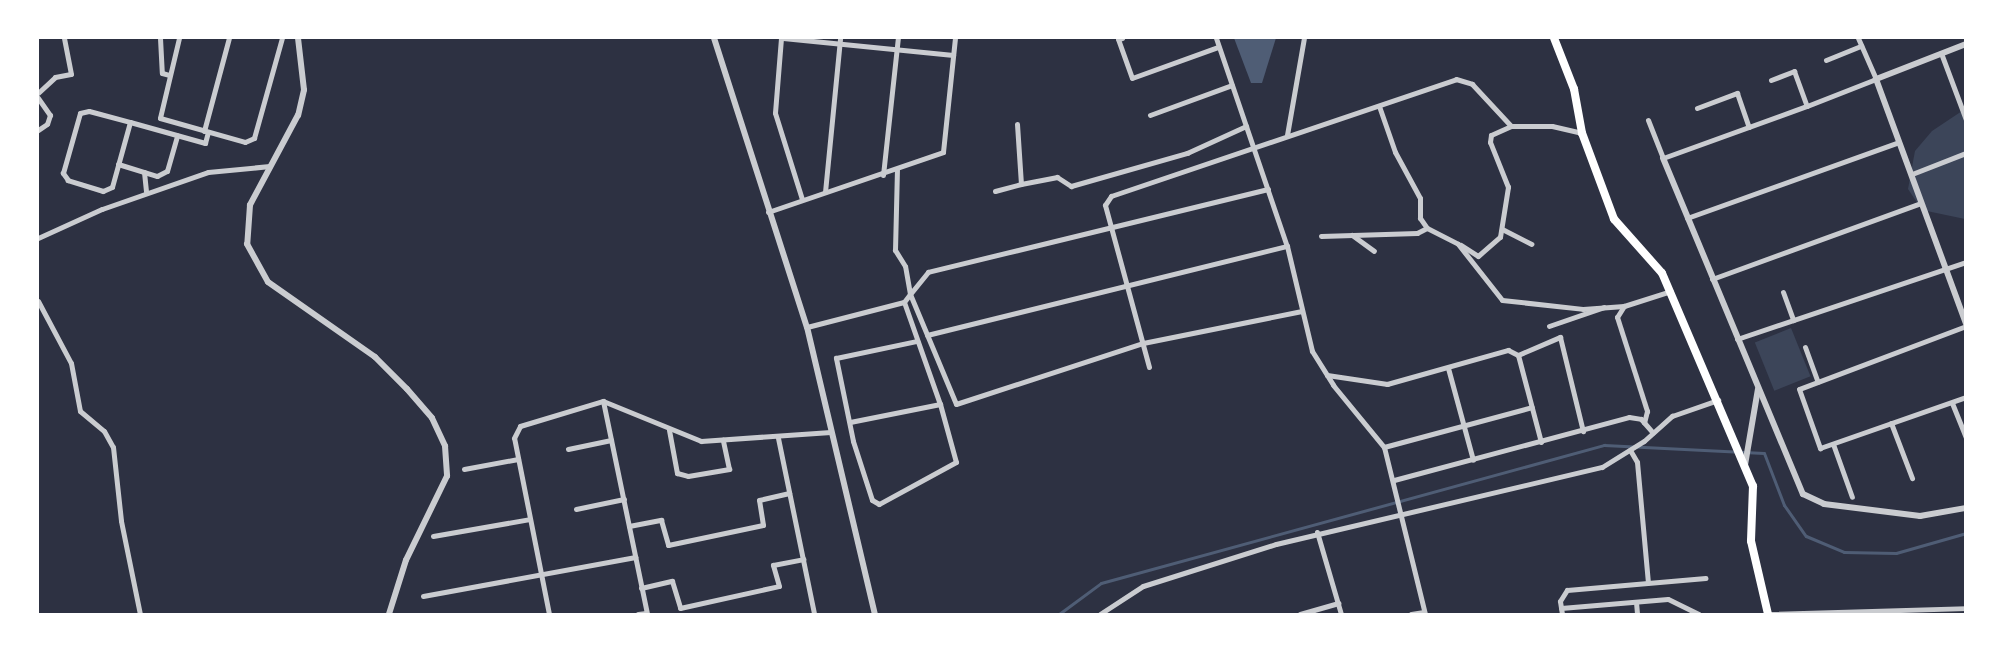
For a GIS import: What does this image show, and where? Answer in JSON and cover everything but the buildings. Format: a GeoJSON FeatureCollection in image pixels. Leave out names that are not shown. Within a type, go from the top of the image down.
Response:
{"type":"FeatureCollection","features":[{"type":"Feature","properties":{"kind":"main road"},"geometry":{"type":"LineString","coordinates":[[1554,38],[1574,89],[1582,133],[1614,219],[1662,273],[1719,400],[1745,466],[1756,500],[1751,541],[1768,614]]}},
{"type":"Feature","properties":{"kind":"street"},"geometry":{"type":"LineString","coordinates":[[38,93],[55,77],[71,74],[74,66],[64,38]]}},
{"type":"Feature","properties":{"kind":"street"},"geometry":{"type":"LineString","coordinates":[[160,38],[162,73],[169,75]]}},
{"type":"Feature","properties":{"kind":"street"},"geometry":{"type":"LineString","coordinates":[[179,38],[160,118],[245,142],[254,138],[282,38]]}},
{"type":"Feature","properties":{"kind":"street"},"geometry":{"type":"LineString","coordinates":[[130,122],[112,187],[103,191],[68,180],[63,173],[80,113],[89,111],[130,122],[205,143],[206,131],[229,38]]}},
{"type":"Feature","properties":{"kind":"street"},"geometry":{"type":"LineString","coordinates":[[298,38],[304,90],[298,115],[258,184],[246,224],[247,244],[257,267],[268,282],[375,357],[432,418],[445,446],[447,476],[406,560],[389,614]]}},
{"type":"Feature","properties":{"kind":"street"},"geometry":{"type":"LineString","coordinates":[[714,38],[768,212],[807,327],[875,614]]}},
{"type":"Feature","properties":{"kind":"street"},"geometry":{"type":"LineString","coordinates":[[802,199],[775,113],[782,38],[953,55]]}},
{"type":"Feature","properties":{"kind":"street"},"geometry":{"type":"LineString","coordinates":[[825,192],[840,38]]}},
{"type":"Feature","properties":{"kind":"street"},"geometry":{"type":"LineString","coordinates":[[883,175],[898,38]]}},
{"type":"Feature","properties":{"kind":"street"},"geometry":{"type":"LineString","coordinates":[[768,212],[802,199],[883,175],[943,152],[955,38]]}},
{"type":"Feature","properties":{"kind":"street"},"geometry":{"type":"LineString","coordinates":[[1122,38],[1118,39],[1132,78],[1218,47]]}},
{"type":"Feature","properties":{"kind":"street"},"geometry":{"type":"LineString","coordinates":[[1216,38],[1287,246],[1312,351],[1384,447],[1394,480],[1424,613],[1412,614]]}},
{"type":"Feature","properties":{"kind":"street"},"geometry":{"type":"LineString","coordinates":[[1287,136],[1304,38]]}},
{"type":"Feature","properties":{"kind":"street"},"geometry":{"type":"LineString","coordinates":[[1858,38],[1876,79],[1912,174],[1943,268],[1966,325],[1800,389],[1820,448],[1966,398]]}},
{"type":"Feature","properties":{"kind":"street"},"geometry":{"type":"LineString","coordinates":[[1663,158],[1807,106],[1966,44]]}},
{"type":"Feature","properties":{"kind":"street"},"geometry":{"type":"LineString","coordinates":[[1826,60],[1861,46]]}},
{"type":"Feature","properties":{"kind":"street"},"geometry":{"type":"LineString","coordinates":[[1941,53],[1966,120]]}},
{"type":"Feature","properties":{"kind":"street"},"geometry":{"type":"LineString","coordinates":[[1771,80],[1794,71],[1807,106]]}},
{"type":"Feature","properties":{"kind":"street"},"geometry":{"type":"LineString","coordinates":[[1149,367],[1111,229],[1106,205],[1111,196],[1253,145],[1287,136],[1456,79],[1472,84],[1511,126]]}},
{"type":"Feature","properties":{"kind":"street"},"geometry":{"type":"LineString","coordinates":[[1150,115],[1232,85]]}},
{"type":"Feature","properties":{"kind":"street"},"geometry":{"type":"LineString","coordinates":[[1698,108],[1737,93],[1749,127]]}},
{"type":"Feature","properties":{"kind":"street"},"geometry":{"type":"LineString","coordinates":[[38,98],[50,115],[47,124],[38,130]]}},
{"type":"Feature","properties":{"kind":"street"},"geometry":{"type":"LineString","coordinates":[[1379,106],[1395,152],[1420,198],[1420,218],[1427,228],[1478,256],[1500,237],[1508,187],[1490,142],[1491,135],[1511,126],[1552,126],[1582,133]]}},
{"type":"Feature","properties":{"kind":"street"},"geometry":{"type":"LineString","coordinates":[[1648,120],[1712,279],[1803,494],[1824,504],[1920,516],[1966,508]]}},
{"type":"Feature","properties":{"kind":"street"},"geometry":{"type":"LineString","coordinates":[[1017,124],[1021,184]]}},
{"type":"Feature","properties":{"kind":"street"},"geometry":{"type":"LineString","coordinates":[[995,191],[1057,177],[1076,185],[1187,152],[1246,126]]}},
{"type":"Feature","properties":{"kind":"street"},"geometry":{"type":"LineString","coordinates":[[118,164],[157,176],[167,171],[177,135]]}},
{"type":"Feature","properties":{"kind":"street"},"geometry":{"type":"LineString","coordinates":[[1687,218],[1899,142]]}},
{"type":"Feature","properties":{"kind":"street"},"geometry":{"type":"LineString","coordinates":[[1912,174],[1966,153]]}},
{"type":"Feature","properties":{"kind":"street"},"geometry":{"type":"LineString","coordinates":[[38,238],[146,192],[208,172],[270,166]]}},
{"type":"Feature","properties":{"kind":"street"},"geometry":{"type":"LineString","coordinates":[[896,170],[895,250],[904,266],[910,294],[956,404],[1143,343],[1302,311]]}},
{"type":"Feature","properties":{"kind":"street"},"geometry":{"type":"LineString","coordinates":[[144,172],[146,192]]}},
{"type":"Feature","properties":{"kind":"street"},"geometry":{"type":"LineString","coordinates":[[807,327],[904,302],[928,272],[1111,229],[1268,189]]}},
{"type":"Feature","properties":{"kind":"street"},"geometry":{"type":"LineString","coordinates":[[1712,279],[1921,203]]}},
{"type":"Feature","properties":{"kind":"street"},"geometry":{"type":"LineString","coordinates":[[1321,236],[1417,233],[1427,228]]}},
{"type":"Feature","properties":{"kind":"street"},"geometry":{"type":"LineString","coordinates":[[1502,229],[1531,244]]}},
{"type":"Feature","properties":{"kind":"street"},"geometry":{"type":"LineString","coordinates":[[1352,235],[1374,251]]}},
{"type":"Feature","properties":{"kind":"street"},"geometry":{"type":"LineString","coordinates":[[1458,244],[1502,300],[1583,309],[1611,304],[1624,306],[1671,291]]}},
{"type":"Feature","properties":{"kind":"street"},"geometry":{"type":"LineString","coordinates":[[927,335],[1287,246]]}},
{"type":"Feature","properties":{"kind":"street"},"geometry":{"type":"LineString","coordinates":[[1737,339],[1943,268],[1966,262]]}},
{"type":"Feature","properties":{"kind":"street"},"geometry":{"type":"LineString","coordinates":[[1783,292],[1793,320]]}},
{"type":"Feature","properties":{"kind":"street"},"geometry":{"type":"LineString","coordinates":[[38,301],[71,363],[80,411],[104,431],[113,447],[121,521],[140,614]]}},
{"type":"Feature","properties":{"kind":"street"},"geometry":{"type":"LineString","coordinates":[[904,302],[940,404],[956,462],[879,504],[872,500],[850,422],[836,358],[917,341]]}},
{"type":"Feature","properties":{"kind":"street"},"geometry":{"type":"LineString","coordinates":[[1549,326],[1611,304]]}},
{"type":"Feature","properties":{"kind":"street"},"geometry":{"type":"LineString","coordinates":[[1624,306],[1617,317],[1646,410],[1644,422]]}},
{"type":"Feature","properties":{"kind":"street"},"geometry":{"type":"LineString","coordinates":[[1518,355],[1560,337],[1584,431]]}},
{"type":"Feature","properties":{"kind":"street"},"geometry":{"type":"LineString","coordinates":[[1806,347],[1818,382]]}},
{"type":"Feature","properties":{"kind":"street"},"geometry":{"type":"LineString","coordinates":[[1328,374],[1387,384],[1508,350],[1518,355],[1541,442]]}},
{"type":"Feature","properties":{"kind":"street"},"geometry":{"type":"LineString","coordinates":[[1448,368],[1473,460]]}},
{"type":"Feature","properties":{"kind":"street"},"geometry":{"type":"LineString","coordinates":[[1745,466],[1758,387]]}},
{"type":"Feature","properties":{"kind":"street"},"geometry":{"type":"LineString","coordinates":[[1100,614],[1143,586],[1317,532],[1602,468],[1653,433],[1672,416],[1719,400]]}},
{"type":"Feature","properties":{"kind":"street"},"geometry":{"type":"LineString","coordinates":[[549,614],[514,438],[520,426],[603,401],[669,430],[701,441],[778,438],[831,432]]}},
{"type":"Feature","properties":{"kind":"street"},"geometry":{"type":"LineString","coordinates":[[603,401],[647,614],[638,614]]}},
{"type":"Feature","properties":{"kind":"street"},"geometry":{"type":"LineString","coordinates":[[1952,403],[1966,438]]}},
{"type":"Feature","properties":{"kind":"street"},"geometry":{"type":"LineString","coordinates":[[850,422],[940,404]]}},
{"type":"Feature","properties":{"kind":"street"},"geometry":{"type":"LineString","coordinates":[[1384,447],[1532,407]]}},
{"type":"Feature","properties":{"kind":"street"},"geometry":{"type":"LineString","coordinates":[[1394,480],[1584,431],[1629,417],[1644,422],[1653,433]]}},
{"type":"Feature","properties":{"kind":"street"},"geometry":{"type":"LineString","coordinates":[[1891,423],[1912,478]]}},
{"type":"Feature","properties":{"kind":"street"},"geometry":{"type":"LineString","coordinates":[[669,430],[677,473],[688,476],[729,469],[723,440]]}},
{"type":"Feature","properties":{"kind":"street"},"geometry":{"type":"LineString","coordinates":[[778,438],[814,614]]}},
{"type":"Feature","properties":{"kind":"street"},"geometry":{"type":"LineString","coordinates":[[568,448],[611,440]]}},
{"type":"Feature","properties":{"kind":"street"},"geometry":{"type":"LineString","coordinates":[[1832,444],[1852,497]]}},
{"type":"Feature","properties":{"kind":"street"},"geometry":{"type":"LineString","coordinates":[[1630,450],[1637,462],[1648,583]]}},
{"type":"Feature","properties":{"kind":"street"},"geometry":{"type":"LineString","coordinates":[[464,469],[518,459]]}},
{"type":"Feature","properties":{"kind":"street"},"geometry":{"type":"LineString","coordinates":[[629,526],[661,520],[668,545],[763,525],[760,500],[789,493]]}},
{"type":"Feature","properties":{"kind":"street"},"geometry":{"type":"LineString","coordinates":[[576,509],[624,499]]}},
{"type":"Feature","properties":{"kind":"street"},"geometry":{"type":"LineString","coordinates":[[433,536],[530,519]]}},
{"type":"Feature","properties":{"kind":"street"},"geometry":{"type":"LineString","coordinates":[[1317,532],[1341,614]]}},
{"type":"Feature","properties":{"kind":"street"},"geometry":{"type":"LineString","coordinates":[[423,596],[635,557]]}},
{"type":"Feature","properties":{"kind":"street"},"geometry":{"type":"LineString","coordinates":[[642,588],[672,581],[680,608],[779,586],[774,565],[803,559]]}},
{"type":"Feature","properties":{"kind":"street"},"geometry":{"type":"LineString","coordinates":[[1562,614],[1561,608],[1567,590],[1705,578]]}},
{"type":"Feature","properties":{"kind":"street"},"geometry":{"type":"LineString","coordinates":[[1561,608],[1668,599],[1700,614]]}},
{"type":"Feature","properties":{"kind":"street"},"geometry":{"type":"LineString","coordinates":[[1636,602],[1638,614]]}},
{"type":"Feature","properties":{"kind":"street"},"geometry":{"type":"LineString","coordinates":[[1300,614],[1338,603]]}},
{"type":"Feature","properties":{"kind":"street"},"geometry":{"type":"LineString","coordinates":[[1942,614],[1943,608]]}},
{"type":"Feature","properties":{"kind":"street"},"geometry":{"type":"LineString","coordinates":[[1768,614],[1966,608]]}},
{"type":"Feature","properties":{"kind":"shaded area"},"geometry":{"type":"Polygon","coordinates":[[[1234,38],[1276,38],[1262,83],[1251,83],[1234,38]]]}},
{"type":"Feature","properties":{"kind":"shaded area"},"geometry":{"type":"Polygon","coordinates":[[[1965,109],[1965,219],[1922,210],[1908,189],[1915,151],[1932,131],[1965,109]]]}},
{"type":"Feature","properties":{"kind":"shaded area"},"geometry":{"type":"Polygon","coordinates":[[[1791,328],[1810,376],[1774,391],[1755,343],[1791,328]]]}},
{"type":"Feature","properties":{"kind":"waterway"},"geometry":{"type":"LineString","coordinates":[[1059,614],[1101,583],[1604,445],[1764,453],[1784,505],[1806,536],[1844,552],[1896,553],[1966,533]]}}]}
